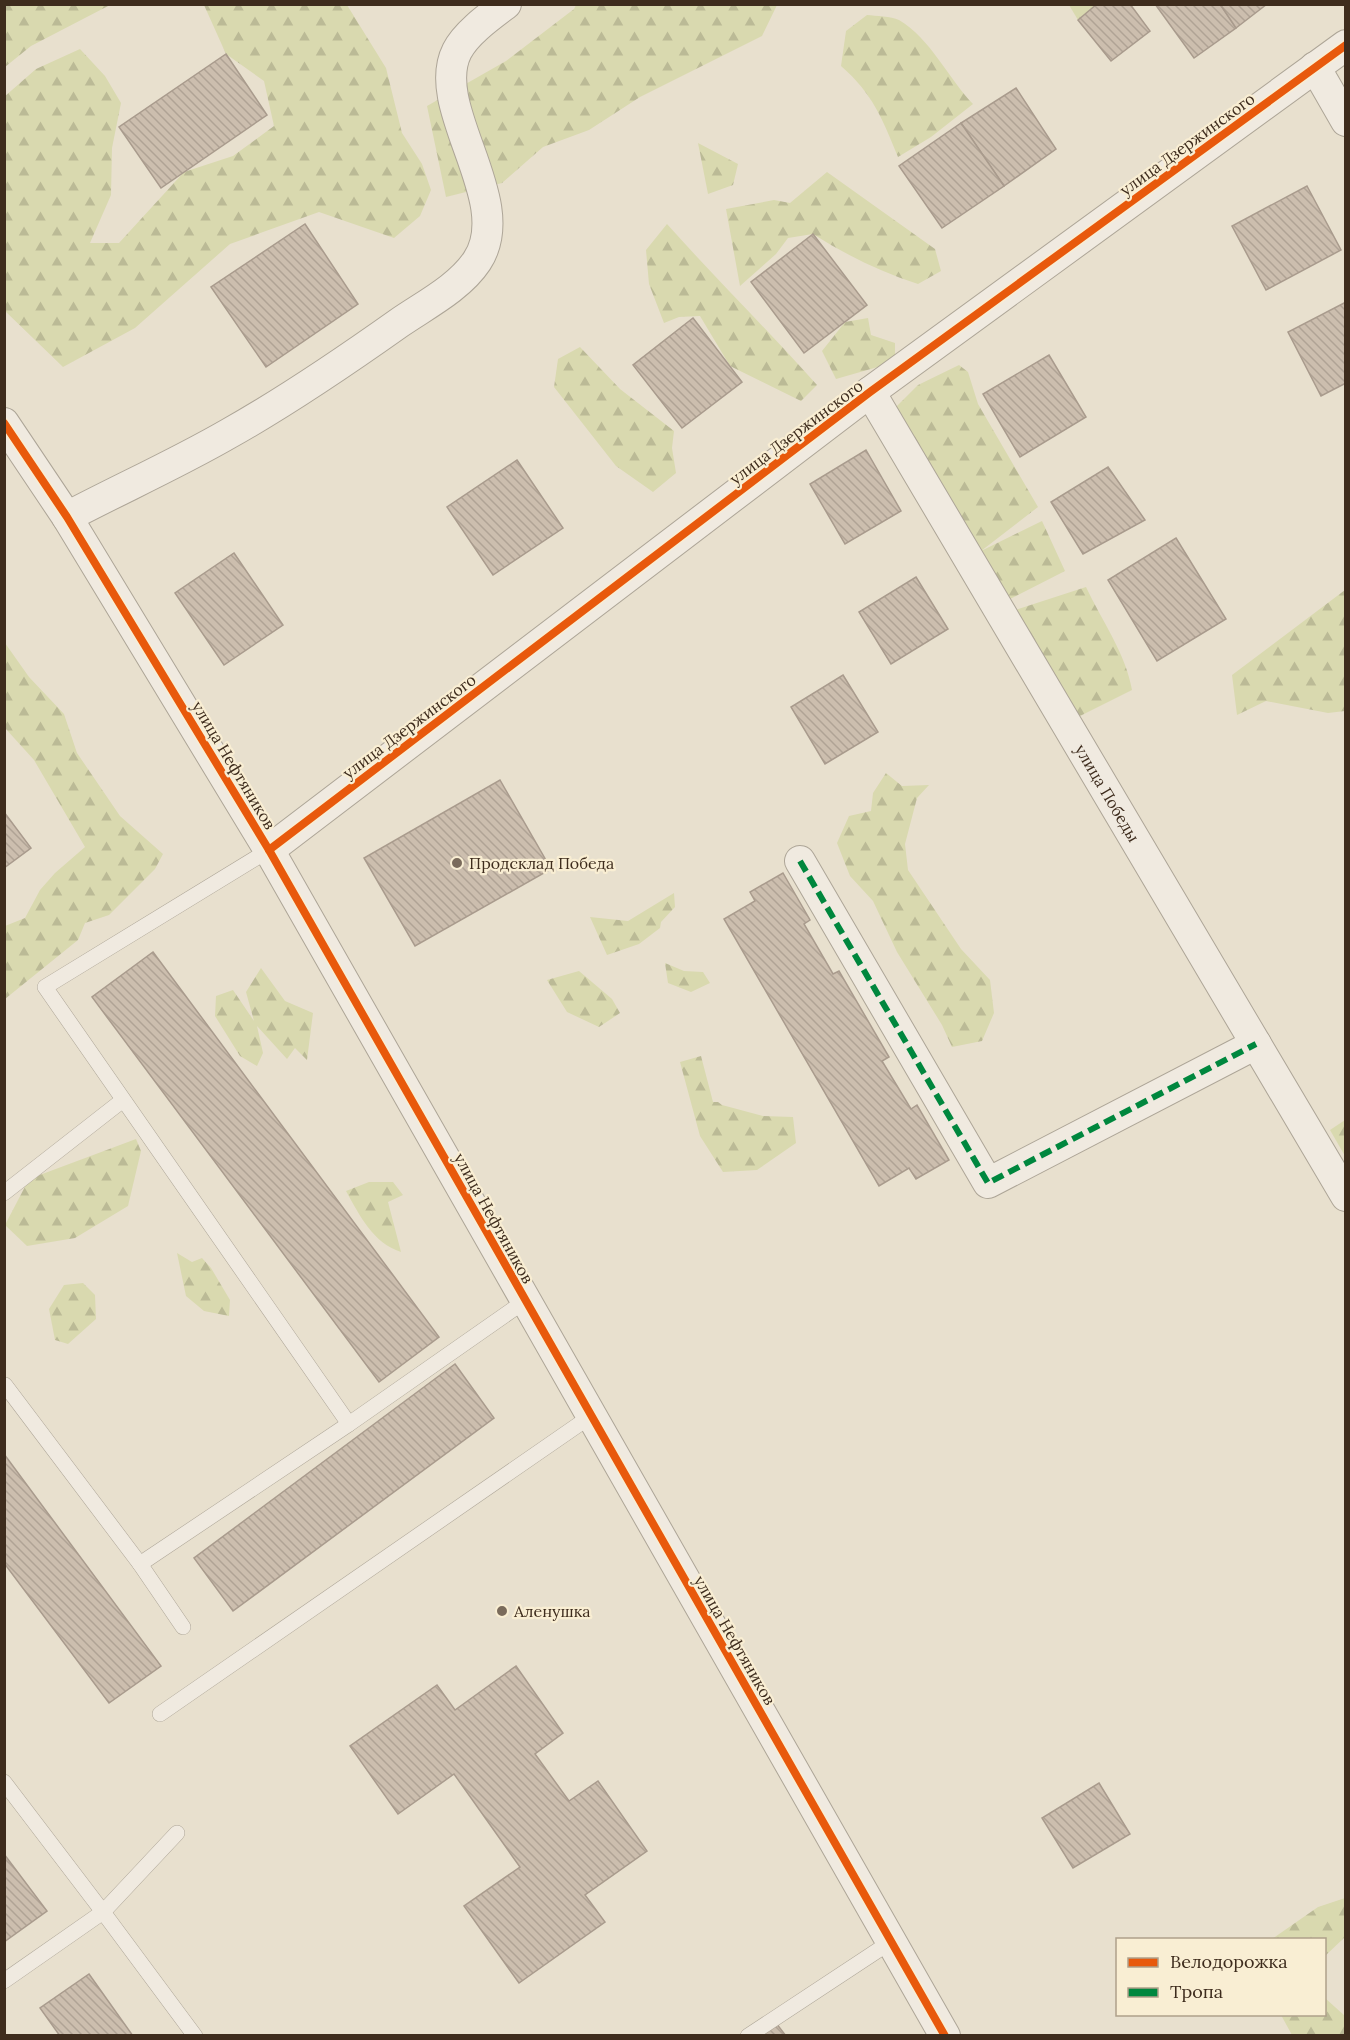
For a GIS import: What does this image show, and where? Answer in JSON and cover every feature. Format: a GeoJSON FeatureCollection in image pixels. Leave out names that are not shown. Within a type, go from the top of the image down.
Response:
{"type":"FeatureCollection","features":[{"type":"Feature","properties":{"kind":"street"},"geometry":{"type":"LineString","coordinates":[[67,517],[228,435],[335,368],[460,281],[477,261],[486,239],[486,212],[478,174],[453,99],[451,74],[457,51],[472,33],[506,4]]}},
{"type":"Feature","properties":{"kind":"street","name":"улица Дзержинского"},"geometry":{"type":"LineString","coordinates":[[269,850],[870,392],[1346,45]]}},
{"type":"Feature","properties":{"kind":"street"},"geometry":{"type":"LineString","coordinates":[[1315,67],[1346,120]]}},
{"type":"Feature","properties":{"kind":"street","name":"улица Победы"},"geometry":{"type":"LineString","coordinates":[[870,392],[1346,1196]]}},
{"type":"Feature","properties":{"kind":"street","name":"улица Нефтяников"},"geometry":{"type":"LineString","coordinates":[[4,423],[67,517],[269,850],[945,2036]]}},
{"type":"Feature","properties":{"kind":"street"},"geometry":{"type":"LineString","coordinates":[[800,861],[988,1183],[1256,1044]]}},
{"type":"Feature","properties":{"kind":"lane"},"geometry":{"type":"LineString","coordinates":[[269,850],[45,987],[349,1424]]}},
{"type":"Feature","properties":{"kind":"lane"},"geometry":{"type":"LineString","coordinates":[[4,1193],[123,1100]]}},
{"type":"Feature","properties":{"kind":"lane"},"geometry":{"type":"LineString","coordinates":[[140,1563],[349,1424],[525,1301]]}},
{"type":"Feature","properties":{"kind":"lane"},"geometry":{"type":"LineString","coordinates":[[5,1385],[140,1563],[183,1627]]}},
{"type":"Feature","properties":{"kind":"lane"},"geometry":{"type":"LineString","coordinates":[[160,1714],[591,1416]]}},
{"type":"Feature","properties":{"kind":"lane"},"geometry":{"type":"LineString","coordinates":[[4,1782],[195,2036]]}},
{"type":"Feature","properties":{"kind":"lane"},"geometry":{"type":"LineString","coordinates":[[4,1981],[103,1912],[177,1833]]}},
{"type":"Feature","properties":{"kind":"lane"},"geometry":{"type":"LineString","coordinates":[[748,2036],[892,1941]]}},
{"type":"Feature","properties":{"kind":"green space"},"geometry":{"type":"Polygon","coordinates":[[[5,4],[110,5],[31,46],[5,67],[5,4]]]}},
{"type":"Feature","properties":{"kind":"green space"},"geometry":{"type":"Polygon","coordinates":[[[204,5],[347,5],[386,68],[402,133],[422,164],[431,190],[420,216],[394,238],[319,212],[230,244],[135,328],[63,367],[5,311],[4,97],[36,69],[80,49],[105,76],[121,103],[112,148],[111,195],[90,243],[119,243],[184,172],[233,156],[274,126],[264,81],[226,54],[204,5]]]}},
{"type":"Feature","properties":{"kind":"green space"},"geometry":{"type":"Polygon","coordinates":[[[576,5],[777,5],[762,36],[640,97],[589,130],[543,147],[502,183],[446,197],[427,106],[506,61],[574,9],[576,5]]]}},
{"type":"Feature","properties":{"kind":"green space"},"geometry":{"type":"Polygon","coordinates":[[[1069,5],[1110,5],[1078,20],[1069,5]]]}},
{"type":"Feature","properties":{"kind":"green space"},"geometry":{"type":"Polygon","coordinates":[[[867,15],[899,20],[921,37],[973,104],[931,137],[898,157],[876,107],[852,76],[841,66],[846,31],[867,15]]]}},
{"type":"Feature","properties":{"kind":"green space"},"geometry":{"type":"Polygon","coordinates":[[[698,143],[738,164],[733,185],[708,194],[698,143]]]}},
{"type":"Feature","properties":{"kind":"green space"},"geometry":{"type":"Polygon","coordinates":[[[827,172],[935,249],[941,271],[918,284],[864,262],[813,234],[788,238],[776,254],[740,286],[726,209],[774,200],[790,203],[827,172]]]}},
{"type":"Feature","properties":{"kind":"green space"},"geometry":{"type":"Polygon","coordinates":[[[667,224],[817,385],[801,401],[730,366],[700,316],[679,317],[664,323],[649,284],[646,250],[667,224]]]}},
{"type":"Feature","properties":{"kind":"green space"},"geometry":{"type":"Polygon","coordinates":[[[868,318],[871,335],[895,343],[895,362],[836,379],[822,351],[845,322],[868,318]]]}},
{"type":"Feature","properties":{"kind":"green space"},"geometry":{"type":"Polygon","coordinates":[[[580,347],[620,389],[674,431],[672,448],[676,473],[653,492],[616,466],[554,387],[558,359],[580,347]]]}},
{"type":"Feature","properties":{"kind":"green space"},"geometry":{"type":"Polygon","coordinates":[[[959,365],[968,372],[978,404],[1038,507],[981,551],[1042,521],[1065,571],[1006,601],[893,410],[918,385],[959,365]]]}},
{"type":"Feature","properties":{"kind":"green space"},"geometry":{"type":"Polygon","coordinates":[[[1086,587],[1125,664],[1132,690],[1074,719],[1012,611],[1086,587]]]}},
{"type":"Feature","properties":{"kind":"green space"},"geometry":{"type":"Polygon","coordinates":[[[1345,590],[1345,711],[1328,713],[1266,701],[1237,715],[1232,675],[1345,590]]]}},
{"type":"Feature","properties":{"kind":"green space"},"geometry":{"type":"Polygon","coordinates":[[[5,643],[29,677],[64,714],[77,753],[120,816],[163,854],[155,869],[109,915],[85,923],[78,940],[5,999],[5,926],[25,918],[40,890],[55,873],[85,847],[34,760],[5,728],[5,643]]]}},
{"type":"Feature","properties":{"kind":"green space"},"geometry":{"type":"Polygon","coordinates":[[[886,773],[902,786],[929,785],[917,798],[905,844],[908,870],[961,949],[990,980],[994,1013],[982,1041],[952,1047],[942,1025],[897,952],[873,901],[850,876],[837,843],[849,816],[871,811],[873,793],[886,773]]]}},
{"type":"Feature","properties":{"kind":"green space"},"geometry":{"type":"Polygon","coordinates":[[[674,893],[675,907],[661,922],[660,928],[639,944],[607,955],[590,917],[628,921],[674,893]]]}},
{"type":"Feature","properties":{"kind":"green space"},"geometry":{"type":"Polygon","coordinates":[[[665,963],[684,971],[703,972],[710,983],[691,992],[668,983],[665,963]]]}},
{"type":"Feature","properties":{"kind":"green space"},"geometry":{"type":"Polygon","coordinates":[[[261,968],[285,1001],[313,1013],[307,1060],[295,1048],[287,1059],[257,1026],[263,1053],[257,1066],[240,1056],[215,1016],[216,996],[233,990],[254,1021],[246,992],[261,968]]]}},
{"type":"Feature","properties":{"kind":"green space"},"geometry":{"type":"Polygon","coordinates":[[[579,971],[612,999],[620,1013],[599,1027],[567,1012],[547,980],[579,971]]]}},
{"type":"Feature","properties":{"kind":"green space"},"geometry":{"type":"Polygon","coordinates":[[[701,1056],[713,1102],[763,1116],[793,1117],[796,1143],[757,1170],[723,1172],[700,1136],[680,1062],[701,1056]]]}},
{"type":"Feature","properties":{"kind":"green space"},"geometry":{"type":"Polygon","coordinates":[[[1345,1120],[1345,1156],[1330,1130],[1345,1120]]]}},
{"type":"Feature","properties":{"kind":"green space"},"geometry":{"type":"Polygon","coordinates":[[[136,1139],[141,1151],[128,1206],[75,1238],[27,1246],[5,1225],[29,1179],[136,1139]]]}},
{"type":"Feature","properties":{"kind":"green space"},"geometry":{"type":"Polygon","coordinates":[[[369,1182],[393,1182],[403,1195],[388,1202],[401,1252],[391,1248],[368,1228],[346,1191],[369,1182]]]}},
{"type":"Feature","properties":{"kind":"green space"},"geometry":{"type":"Polygon","coordinates":[[[177,1253],[192,1262],[202,1258],[211,1268],[230,1300],[229,1316],[204,1311],[186,1296],[177,1253]]]}},
{"type":"Feature","properties":{"kind":"green space"},"geometry":{"type":"Polygon","coordinates":[[[83,1283],[95,1295],[96,1319],[68,1344],[55,1340],[49,1309],[64,1285],[83,1283]]]}},
{"type":"Feature","properties":{"kind":"green space"},"geometry":{"type":"Polygon","coordinates":[[[1345,1898],[1345,1937],[1326,1955],[1326,1938],[1273,1938],[1318,1907],[1345,1898]]]}},
{"type":"Feature","properties":{"kind":"green space"},"geometry":{"type":"Polygon","coordinates":[[[1326,1999],[1345,2016],[1344,2035],[1292,2035],[1282,2016],[1326,2016],[1326,1999]]]}},
{"type":"Feature","properties":{"kind":"building"},"geometry":{"type":"Polygon","coordinates":[[[1097,4],[1130,4],[1150,31],[1111,61],[1078,20],[1097,4]]]}},
{"type":"Feature","properties":{"kind":"building"},"geometry":{"type":"Polygon","coordinates":[[[1155,4],[1220,4],[1236,28],[1194,58],[1155,4]]]}},
{"type":"Feature","properties":{"kind":"building"},"geometry":{"type":"Polygon","coordinates":[[[1220,4],[1267,4],[1236,28],[1220,4]]]}},
{"type":"Feature","properties":{"kind":"building"},"geometry":{"type":"Polygon","coordinates":[[[226,54],[267,115],[161,188],[119,127],[226,54]]]}},
{"type":"Feature","properties":{"kind":"building"},"geometry":{"type":"Polygon","coordinates":[[[1016,88],[1056,149],[1004,186],[961,123],[1016,88]]]}},
{"type":"Feature","properties":{"kind":"building"},"geometry":{"type":"Polygon","coordinates":[[[961,123],[1004,186],[942,228],[899,166],[961,123]]]}},
{"type":"Feature","properties":{"kind":"building"},"geometry":{"type":"Polygon","coordinates":[[[1307,186],[1341,250],[1266,290],[1232,226],[1307,186]]]}},
{"type":"Feature","properties":{"kind":"building"},"geometry":{"type":"Polygon","coordinates":[[[305,224],[358,304],[266,367],[211,287],[305,224]]]}},
{"type":"Feature","properties":{"kind":"building"},"geometry":{"type":"Polygon","coordinates":[[[813,234],[867,305],[804,353],[751,282],[813,234]]]}},
{"type":"Feature","properties":{"kind":"building"},"geometry":{"type":"Polygon","coordinates":[[[1346,302],[1346,383],[1321,396],[1288,332],[1346,302]]]}},
{"type":"Feature","properties":{"kind":"building"},"geometry":{"type":"Polygon","coordinates":[[[693,318],[742,382],[682,428],[633,365],[693,318]]]}},
{"type":"Feature","properties":{"kind":"building"},"geometry":{"type":"Polygon","coordinates":[[[1049,355],[1086,417],[1020,457],[983,394],[1049,355]]]}},
{"type":"Feature","properties":{"kind":"building"},"geometry":{"type":"Polygon","coordinates":[[[866,450],[901,511],[845,544],[810,484],[866,450]]]}},
{"type":"Feature","properties":{"kind":"building"},"geometry":{"type":"Polygon","coordinates":[[[517,460],[563,528],[493,575],[447,507],[517,460]]]}},
{"type":"Feature","properties":{"kind":"building"},"geometry":{"type":"Polygon","coordinates":[[[1108,467],[1145,520],[1083,554],[1051,502],[1108,467]]]}},
{"type":"Feature","properties":{"kind":"building"},"geometry":{"type":"Polygon","coordinates":[[[1176,538],[1226,619],[1157,661],[1108,580],[1176,538]]]}},
{"type":"Feature","properties":{"kind":"building"},"geometry":{"type":"Polygon","coordinates":[[[234,553],[283,625],[224,665],[175,593],[234,553]]]}},
{"type":"Feature","properties":{"kind":"building"},"geometry":{"type":"Polygon","coordinates":[[[916,577],[948,629],[891,664],[859,612],[916,577]]]}},
{"type":"Feature","properties":{"kind":"building"},"geometry":{"type":"Polygon","coordinates":[[[843,675],[878,732],[825,764],[791,707],[843,675]]]}},
{"type":"Feature","properties":{"kind":"building","name":"Продсклад Победа"},"geometry":{"type":"Polygon","coordinates":[[[500,780],[551,869],[415,946],[364,858],[500,780]]]}},
{"type":"Feature","properties":{"kind":"building"},"geometry":{"type":"Polygon","coordinates":[[[4,812],[31,848],[4,868],[4,812]]]}},
{"type":"Feature","properties":{"kind":"building"},"geometry":{"type":"Polygon","coordinates":[[[783,873],[810,920],[804,924],[833,974],[839,971],[889,1057],[882,1061],[911,1109],[917,1105],[949,1160],[916,1179],[909,1168],[879,1186],[724,919],[755,901],[750,892],[783,873]]]}},
{"type":"Feature","properties":{"kind":"building"},"geometry":{"type":"Polygon","coordinates":[[[153,952],[439,1337],[379,1382],[92,997],[153,952]]]}},
{"type":"Feature","properties":{"kind":"building"},"geometry":{"type":"Polygon","coordinates":[[[455,1364],[494,1418],[233,1611],[194,1558],[455,1364]]]}},
{"type":"Feature","properties":{"kind":"building"},"geometry":{"type":"Polygon","coordinates":[[[4,1454],[161,1666],[109,1703],[4,1563],[4,1454]]]}},
{"type":"Feature","properties":{"kind":"building"},"geometry":{"type":"Polygon","coordinates":[[[516,1666],[563,1733],[535,1754],[569,1801],[598,1781],[647,1851],[585,1895],[605,1922],[519,1983],[464,1906],[520,1867],[454,1774],[398,1814],[350,1746],[437,1685],[455,1710],[516,1666]]]}},
{"type":"Feature","properties":{"kind":"building"},"geometry":{"type":"Polygon","coordinates":[[[1099,1783],[1130,1834],[1073,1868],[1042,1818],[1099,1783]]]}},
{"type":"Feature","properties":{"kind":"building"},"geometry":{"type":"Polygon","coordinates":[[[4,1854],[47,1911],[4,1942],[4,1854]]]}},
{"type":"Feature","properties":{"kind":"building"},"geometry":{"type":"Polygon","coordinates":[[[89,1974],[133,2036],[60,2036],[40,2008],[89,1974]]]}},
{"type":"Feature","properties":{"kind":"building"},"geometry":{"type":"Polygon","coordinates":[[[776,2023],[786,2036],[760,2036],[776,2023]]]}},
{"type":"Feature","properties":{"kind":"marked path"},"geometry":{"type":"LineString","coordinates":[[800,861],[988,1183],[1256,1044]]}},
{"type":"Feature","properties":{"kind":"cycle path"},"geometry":{"type":"LineString","coordinates":[[269,850],[870,392],[1346,45]]}},
{"type":"Feature","properties":{"kind":"cycle path"},"geometry":{"type":"LineString","coordinates":[[4,423],[67,517],[269,850],[945,2036]]}},
{"type":"Feature","properties":{"kind":"place","name":"Продсклад Победа"},"geometry":{"type":"Point","coordinates":[457,863]}},
{"type":"Feature","properties":{"kind":"place","name":"Аленушка"},"geometry":{"type":"Point","coordinates":[502,1611]}}]}
